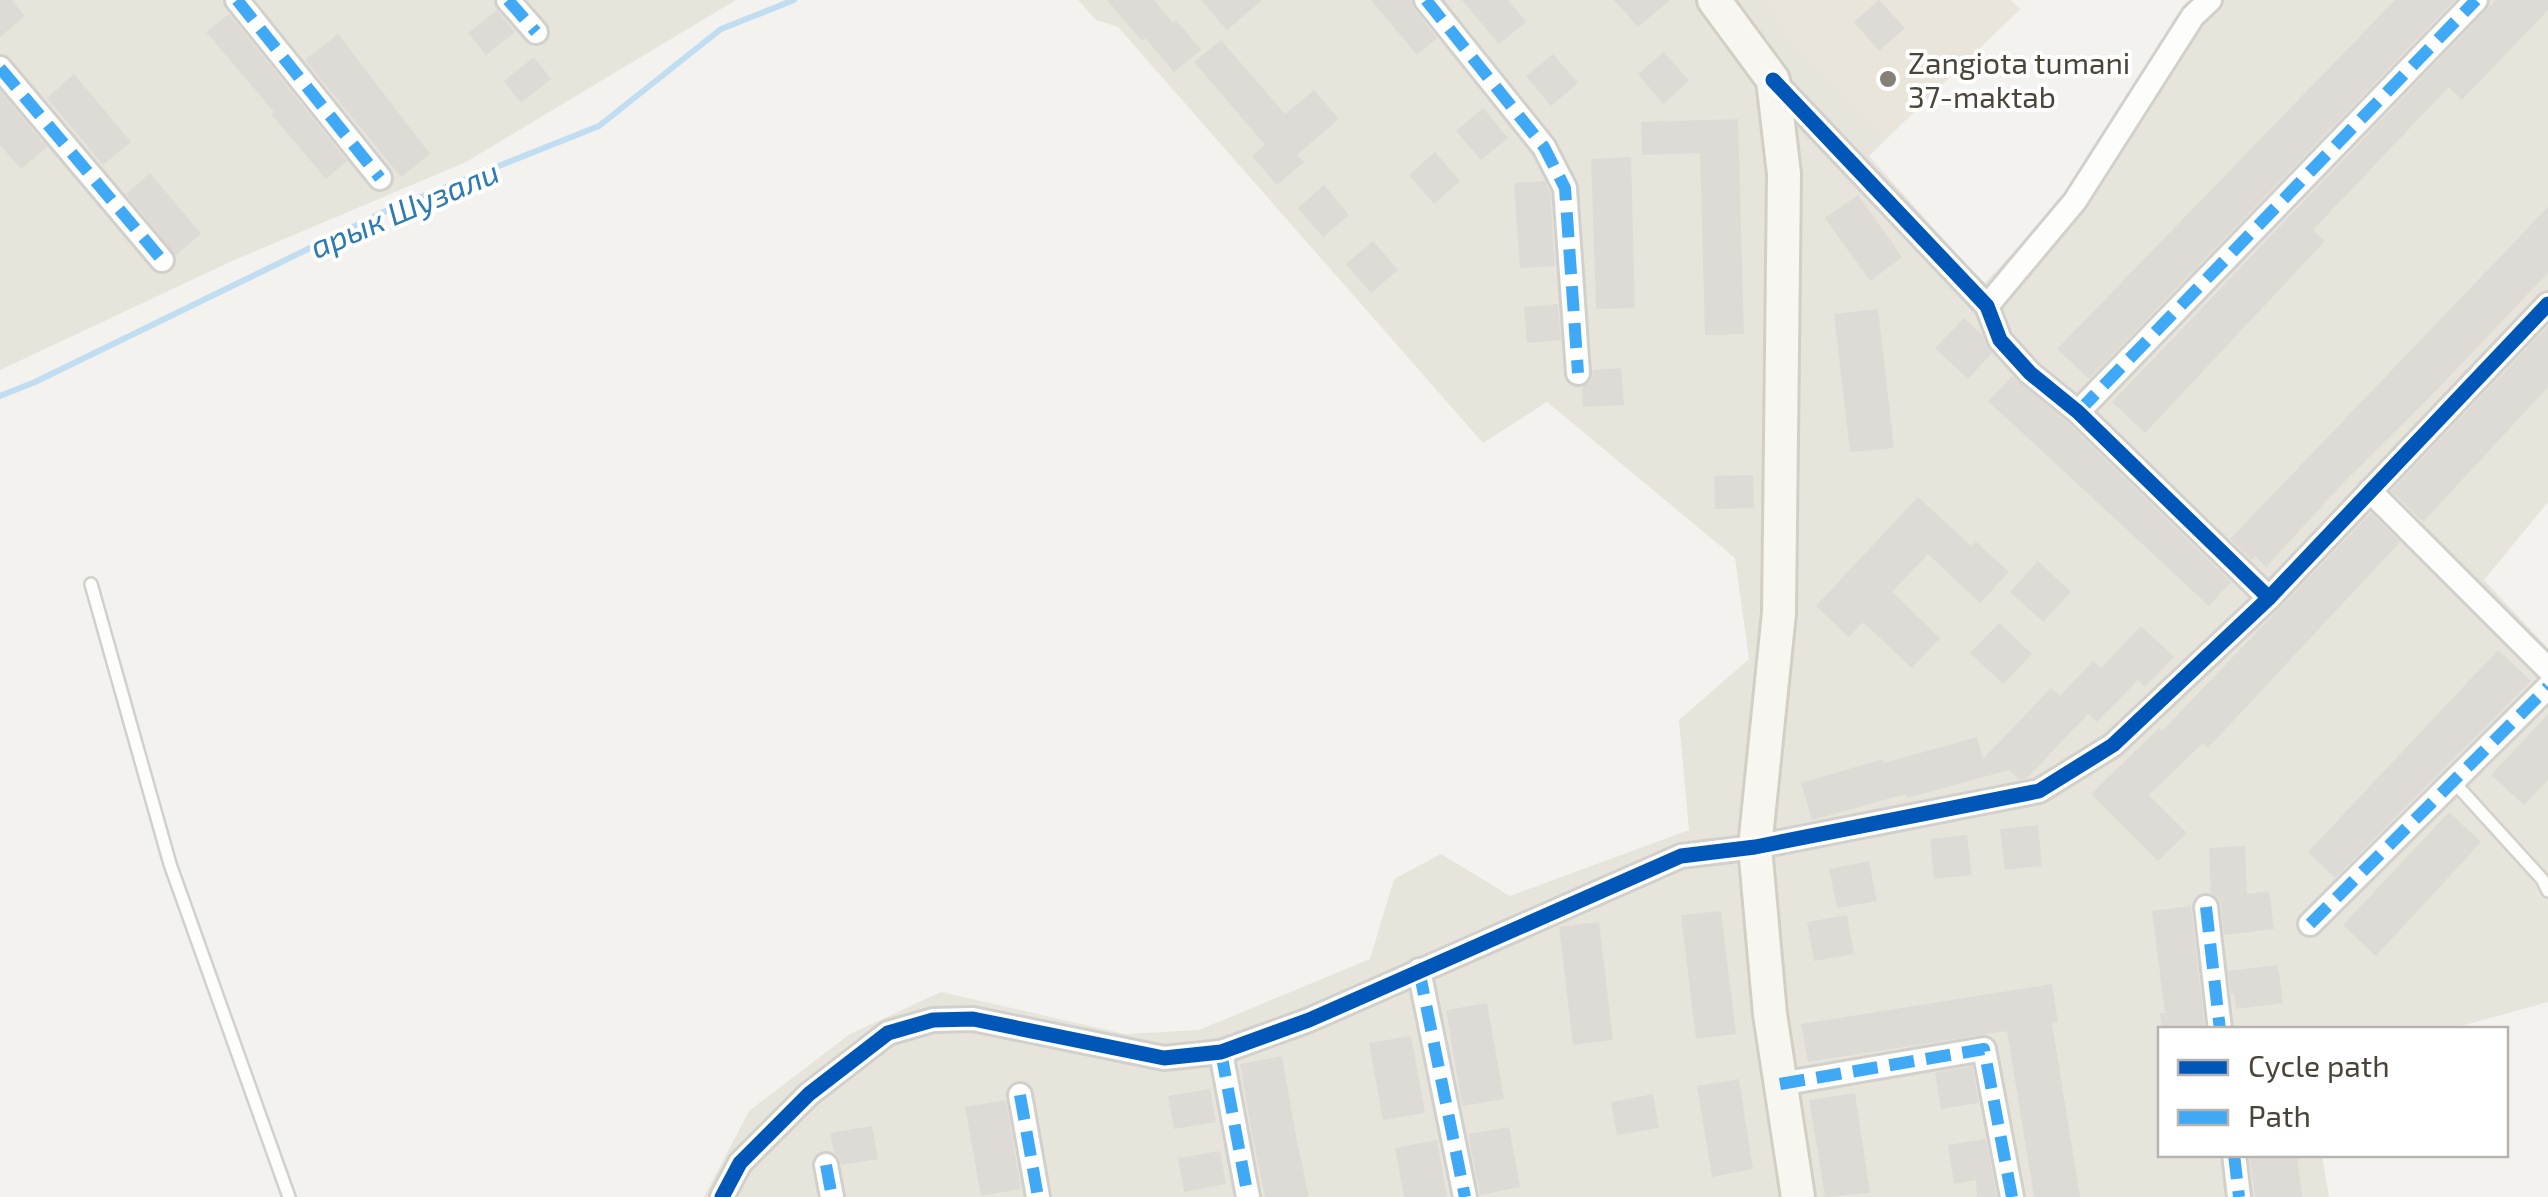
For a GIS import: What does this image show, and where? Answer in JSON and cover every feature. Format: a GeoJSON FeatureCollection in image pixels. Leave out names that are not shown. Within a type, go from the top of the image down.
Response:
{"type":"FeatureCollection","features":[{"type":"Feature","properties":{"kind":"main road"},"geometry":{"type":"LineString","coordinates":[[1714,0],[1773,80],[1784,174],[1779,613],[1755,848],[1770,1014],[1798,1197]]}},
{"type":"Feature","properties":{"kind":"street"},"geometry":{"type":"LineString","coordinates":[[238,0],[380,178]]}},
{"type":"Feature","properties":{"kind":"street"},"geometry":{"type":"LineString","coordinates":[[508,0],[536,32]]}},
{"type":"Feature","properties":{"kind":"street"},"geometry":{"type":"LineString","coordinates":[[1426,0],[1544,146],[1565,188],[1578,373]]}},
{"type":"Feature","properties":{"kind":"street"},"geometry":{"type":"LineString","coordinates":[[1986,306],[2075,202],[2193,16],[2210,0]]}},
{"type":"Feature","properties":{"kind":"street"},"geometry":{"type":"LineString","coordinates":[[2078,412],[2476,0]]}},
{"type":"Feature","properties":{"kind":"street"},"geometry":{"type":"LineString","coordinates":[[0,68],[162,260]]}},
{"type":"Feature","properties":{"kind":"street"},"geometry":{"type":"LineString","coordinates":[[1773,80],[1986,306],[2000,340],[2030,373],[2078,412],[2269,598]]}},
{"type":"Feature","properties":{"kind":"street"},"geometry":{"type":"LineString","coordinates":[[722,1197],[740,1163],[809,1094],[888,1033],[933,1020],[973,1019],[1164,1058],[1221,1052],[1308,1020],[1681,856],[1755,848],[2039,791],[2113,744],[2269,598],[2548,304]]}},
{"type":"Feature","properties":{"kind":"street"},"geometry":{"type":"LineString","coordinates":[[2370,490],[2548,670]]}},
{"type":"Feature","properties":{"kind":"street"},"geometry":{"type":"LineString","coordinates":[[2310,924],[2548,686]]}},
{"type":"Feature","properties":{"kind":"street"},"geometry":{"type":"LineString","coordinates":[[2206,907],[2220,1027]]}},
{"type":"Feature","properties":{"kind":"street"},"geometry":{"type":"LineString","coordinates":[[1419,970],[1465,1197]]}},
{"type":"Feature","properties":{"kind":"street"},"geometry":{"type":"LineString","coordinates":[[1780,1084],[1984,1049],[2012,1197]]}},
{"type":"Feature","properties":{"kind":"street"},"geometry":{"type":"LineString","coordinates":[[1221,1052],[1248,1197]]}},
{"type":"Feature","properties":{"kind":"street"},"geometry":{"type":"LineString","coordinates":[[1020,1095],[1038,1197]]}},
{"type":"Feature","properties":{"kind":"street"},"geometry":{"type":"LineString","coordinates":[[2234,1157],[2239,1197]]}},
{"type":"Feature","properties":{"kind":"street"},"geometry":{"type":"LineString","coordinates":[[826,1165],[832,1197]]}},
{"type":"Feature","properties":{"kind":"lane"},"geometry":{"type":"LineString","coordinates":[[91,584],[170,864],[288,1197]]}},
{"type":"Feature","properties":{"kind":"lane"},"geometry":{"type":"LineString","coordinates":[[2454,781],[2542,879],[2548,891]]}},
{"type":"Feature","properties":{"kind":"shaded area"},"geometry":{"type":"Polygon","coordinates":[[[0,0],[736,0],[466,162],[230,262],[0,370],[0,0]]]}},
{"type":"Feature","properties":{"kind":"shaded area"},"geometry":{"type":"Polygon","coordinates":[[[1078,0],[2011,0],[2020,9],[1869,156],[1984,284],[2067,194],[2197,0],[2548,0],[2548,502],[2484,580],[2548,648],[2548,1002],[2457,1027],[2158,1027],[2158,1157],[2322,1157],[2329,1197],[704,1197],[749,1111],[850,1034],[941,992],[1125,1034],[1199,1030],[1370,959],[1394,879],[1441,854],[1510,896],[1689,830],[1679,720],[1749,659],[1735,558],[1547,402],[1483,443],[1118,27],[1096,20],[1078,0]]]}},
{"type":"Feature","properties":{"kind":"shaded area","name":"Zangiota tumani 37-maktab"},"geometry":{"type":"Polygon","coordinates":[[[1763,0],[2011,0],[2020,9],[1884,140],[1769,17],[1774,13],[1763,0]]]}},
{"type":"Feature","properties":{"kind":"building"},"geometry":{"type":"Polygon","coordinates":[[[0,0],[12,0],[25,16],[0,37],[0,0]]]}},
{"type":"Feature","properties":{"kind":"building"},"geometry":{"type":"Polygon","coordinates":[[[1107,0],[1154,0],[1201,50],[1174,72],[1107,0]]]}},
{"type":"Feature","properties":{"kind":"building"},"geometry":{"type":"Polygon","coordinates":[[[1201,0],[1262,0],[1227,30],[1201,0]]]}},
{"type":"Feature","properties":{"kind":"building"},"geometry":{"type":"Polygon","coordinates":[[[1371,0],[1411,0],[1437,38],[1417,55],[1371,0]]]}},
{"type":"Feature","properties":{"kind":"building"},"geometry":{"type":"Polygon","coordinates":[[[1462,0],[1508,0],[1526,22],[1499,44],[1462,0]]]}},
{"type":"Feature","properties":{"kind":"building"},"geometry":{"type":"Polygon","coordinates":[[[1614,0],[1670,0],[1638,27],[1614,0]]]}},
{"type":"Feature","properties":{"kind":"building"},"geometry":{"type":"Polygon","coordinates":[[[1879,0],[1905,28],[1879,51],[1854,22],[1879,0]]]}},
{"type":"Feature","properties":{"kind":"building"},"geometry":{"type":"Polygon","coordinates":[[[2395,0],[2455,0],[2089,379],[2057,349],[2395,0]]]}},
{"type":"Feature","properties":{"kind":"building"},"geometry":{"type":"Polygon","coordinates":[[[2496,0],[2548,0],[2548,10],[2462,100],[2449,87],[2424,113],[2313,230],[2325,241],[2145,433],[2112,402],[2496,0]]]}},
{"type":"Feature","properties":{"kind":"building"},"geometry":{"type":"Polygon","coordinates":[[[497,10],[515,32],[486,55],[468,33],[497,10]]]}},
{"type":"Feature","properties":{"kind":"building"},"geometry":{"type":"Polygon","coordinates":[[[229,14],[347,161],[326,179],[206,32],[229,14]]]}},
{"type":"Feature","properties":{"kind":"building"},"geometry":{"type":"Polygon","coordinates":[[[338,34],[430,154],[401,177],[305,60],[338,34]]]}},
{"type":"Feature","properties":{"kind":"building"},"geometry":{"type":"Polygon","coordinates":[[[1221,40],[1285,114],[1314,90],[1339,119],[1297,155],[1304,162],[1277,185],[1252,156],[1265,145],[1194,62],[1221,40]]]}},
{"type":"Feature","properties":{"kind":"building"},"geometry":{"type":"Polygon","coordinates":[[[1664,52],[1689,81],[1663,104],[1638,74],[1664,52]]]}},
{"type":"Feature","properties":{"kind":"building"},"geometry":{"type":"Polygon","coordinates":[[[1553,54],[1578,83],[1551,106],[1526,76],[1553,54]]]}},
{"type":"Feature","properties":{"kind":"building"},"geometry":{"type":"Polygon","coordinates":[[[534,57],[551,79],[521,103],[504,81],[534,57]]]}},
{"type":"Feature","properties":{"kind":"building"},"geometry":{"type":"Polygon","coordinates":[[[74,74],[131,142],[103,165],[47,98],[74,74]]]}},
{"type":"Feature","properties":{"kind":"building"},"geometry":{"type":"Polygon","coordinates":[[[0,91],[47,147],[21,169],[0,145],[0,91]]]}},
{"type":"Feature","properties":{"kind":"building"},"geometry":{"type":"Polygon","coordinates":[[[1483,108],[1508,138],[1481,160],[1456,131],[1483,108]]]}},
{"type":"Feature","properties":{"kind":"building"},"geometry":{"type":"Polygon","coordinates":[[[1738,119],[1744,334],[1705,335],[1700,153],[1642,155],[1641,122],[1738,119]]]}},
{"type":"Feature","properties":{"kind":"building"},"geometry":{"type":"Polygon","coordinates":[[[1435,152],[1460,181],[1434,204],[1409,175],[1435,152]]]}},
{"type":"Feature","properties":{"kind":"building"},"geometry":{"type":"Polygon","coordinates":[[[1631,157],[1635,308],[1596,309],[1591,159],[1631,157]]]}},
{"type":"Feature","properties":{"kind":"building"},"geometry":{"type":"Polygon","coordinates":[[[150,173],[201,234],[176,255],[126,194],[150,173]]]}},
{"type":"Feature","properties":{"kind":"building"},"geometry":{"type":"Polygon","coordinates":[[[1545,181],[1550,192],[1555,266],[1520,268],[1514,183],[1545,181]]]}},
{"type":"Feature","properties":{"kind":"building"},"geometry":{"type":"Polygon","coordinates":[[[1324,185],[1349,215],[1323,237],[1298,208],[1324,185]]]}},
{"type":"Feature","properties":{"kind":"building"},"geometry":{"type":"Polygon","coordinates":[[[1858,195],[1902,257],[1870,281],[1825,218],[1858,195]]]}},
{"type":"Feature","properties":{"kind":"building"},"geometry":{"type":"Polygon","coordinates":[[[2548,207],[2548,273],[2266,567],[2255,556],[2252,560],[2230,539],[2548,207]]]}},
{"type":"Feature","properties":{"kind":"building"},"geometry":{"type":"Polygon","coordinates":[[[1373,241],[1398,270],[1371,293],[1346,264],[1373,241]]]}},
{"type":"Feature","properties":{"kind":"building"},"geometry":{"type":"Polygon","coordinates":[[[1558,304],[1561,340],[1527,343],[1524,307],[1558,304]]]}},
{"type":"Feature","properties":{"kind":"building"},"geometry":{"type":"Polygon","coordinates":[[[1878,309],[1894,448],[1850,452],[1834,314],[1878,309]]]}},
{"type":"Feature","properties":{"kind":"building"},"geometry":{"type":"Polygon","coordinates":[[[1964,318],[1982,335],[1992,353],[1968,379],[1935,348],[1964,318]]]}},
{"type":"Feature","properties":{"kind":"building"},"geometry":{"type":"Polygon","coordinates":[[[2548,326],[2548,387],[2421,520],[2391,491],[2548,326]]]}},
{"type":"Feature","properties":{"kind":"building"},"geometry":{"type":"Polygon","coordinates":[[[1621,368],[1624,405],[1583,407],[1582,387],[1591,380],[1593,370],[1621,368]]]}},
{"type":"Feature","properties":{"kind":"building"},"geometry":{"type":"Polygon","coordinates":[[[2012,376],[2068,423],[2231,582],[2209,606],[1988,401],[2012,376]]]}},
{"type":"Feature","properties":{"kind":"building"},"geometry":{"type":"Polygon","coordinates":[[[1753,475],[1754,508],[1715,509],[1714,476],[1753,475]]]}},
{"type":"Feature","properties":{"kind":"building"},"geometry":{"type":"Polygon","coordinates":[[[1918,497],[1971,546],[1976,542],[2009,572],[1980,603],[1928,554],[1892,592],[1940,638],[1912,668],[1863,622],[1849,637],[1816,606],[1918,497]]]}},
{"type":"Feature","properties":{"kind":"building"},"geometry":{"type":"Polygon","coordinates":[[[2371,513],[2400,542],[2208,748],[2203,743],[2149,795],[2187,833],[2158,861],[2091,794],[2159,728],[2162,731],[2371,513]]]}},
{"type":"Feature","properties":{"kind":"building"},"geometry":{"type":"Polygon","coordinates":[[[2038,561],[2071,592],[2043,622],[2010,592],[2038,561]]]}},
{"type":"Feature","properties":{"kind":"building"},"geometry":{"type":"Polygon","coordinates":[[[1999,623],[2032,654],[2003,684],[1970,653],[1999,623]]]}},
{"type":"Feature","properties":{"kind":"building"},"geometry":{"type":"Polygon","coordinates":[[[2141,626],[2174,657],[2145,687],[2138,680],[2097,722],[2088,714],[2027,778],[2020,780],[2009,770],[1812,820],[1801,783],[1977,737],[1983,759],[2051,688],[2060,696],[2093,661],[2101,668],[2141,626]]]}},
{"type":"Feature","properties":{"kind":"building"},"geometry":{"type":"Polygon","coordinates":[[[2498,650],[2531,681],[2335,878],[2308,852],[2498,650]]]}},
{"type":"Feature","properties":{"kind":"building"},"geometry":{"type":"Polygon","coordinates":[[[2548,714],[2548,780],[2524,805],[2491,775],[2548,714]]]}},
{"type":"Feature","properties":{"kind":"building"},"geometry":{"type":"Polygon","coordinates":[[[2449,812],[2481,842],[2376,956],[2343,925],[2449,812]]]}},
{"type":"Feature","properties":{"kind":"building"},"geometry":{"type":"Polygon","coordinates":[[[2038,825],[2042,866],[2005,870],[2000,829],[2038,825]]]}},
{"type":"Feature","properties":{"kind":"building"},"geometry":{"type":"Polygon","coordinates":[[[1967,835],[1972,875],[1934,879],[1930,839],[1967,835]]]}},
{"type":"Feature","properties":{"kind":"building"},"geometry":{"type":"Polygon","coordinates":[[[2245,846],[2247,894],[2269,891],[2274,929],[2224,935],[2221,904],[2211,893],[2209,848],[2245,846]]]}},
{"type":"Feature","properties":{"kind":"building"},"geometry":{"type":"Polygon","coordinates":[[[1869,861],[1877,901],[1837,908],[1829,869],[1869,861]]]}},
{"type":"Feature","properties":{"kind":"building"},"geometry":{"type":"Polygon","coordinates":[[[2191,906],[2205,1027],[2162,1027],[2160,1013],[2165,1013],[2152,911],[2191,906]]]}},
{"type":"Feature","properties":{"kind":"building"},"geometry":{"type":"Polygon","coordinates":[[[1721,911],[1736,1034],[1696,1039],[1681,915],[1721,911]]]}},
{"type":"Feature","properties":{"kind":"building"},"geometry":{"type":"Polygon","coordinates":[[[1847,915],[1854,954],[1814,961],[1807,922],[1847,915]]]}},
{"type":"Feature","properties":{"kind":"building"},"geometry":{"type":"Polygon","coordinates":[[[1599,922],[1613,1040],[1573,1045],[1559,927],[1599,922]]]}},
{"type":"Feature","properties":{"kind":"building"},"geometry":{"type":"Polygon","coordinates":[[[2278,965],[2283,1003],[2236,1009],[2228,971],[2278,965]]]}},
{"type":"Feature","properties":{"kind":"building"},"geometry":{"type":"Polygon","coordinates":[[[2052,984],[2058,1022],[2052,1023],[2080,1197],[2034,1197],[2007,1031],[1808,1062],[1801,1024],[2052,984]]]}},
{"type":"Feature","properties":{"kind":"building"},"geometry":{"type":"Polygon","coordinates":[[[1487,1003],[1504,1099],[1462,1106],[1446,1010],[1487,1003]]]}},
{"type":"Feature","properties":{"kind":"building"},"geometry":{"type":"Polygon","coordinates":[[[1411,1036],[1425,1113],[1383,1120],[1369,1043],[1411,1036]]]}},
{"type":"Feature","properties":{"kind":"building"},"geometry":{"type":"Polygon","coordinates":[[[1282,1056],[1309,1197],[1265,1197],[1252,1135],[1240,1064],[1282,1056]]]}},
{"type":"Feature","properties":{"kind":"building"},"geometry":{"type":"Polygon","coordinates":[[[1972,1066],[1979,1103],[1941,1109],[1935,1073],[1972,1066]]]}},
{"type":"Feature","properties":{"kind":"building"},"geometry":{"type":"Polygon","coordinates":[[[1739,1079],[1753,1169],[1712,1177],[1697,1086],[1739,1079]]]}},
{"type":"Feature","properties":{"kind":"building"},"geometry":{"type":"Polygon","coordinates":[[[1210,1089],[1216,1122],[1174,1129],[1168,1096],[1210,1089]]]}},
{"type":"Feature","properties":{"kind":"building"},"geometry":{"type":"Polygon","coordinates":[[[1855,1093],[1870,1193],[1825,1197],[1809,1100],[1855,1093]]]}},
{"type":"Feature","properties":{"kind":"building"},"geometry":{"type":"Polygon","coordinates":[[[1653,1094],[1659,1128],[1617,1135],[1611,1102],[1653,1094]]]}},
{"type":"Feature","properties":{"kind":"building"},"geometry":{"type":"Polygon","coordinates":[[[1006,1100],[1021,1189],[981,1196],[965,1107],[1006,1100]]]}},
{"type":"Feature","properties":{"kind":"building"},"geometry":{"type":"Polygon","coordinates":[[[872,1126],[878,1159],[841,1165],[830,1133],[872,1126]]]}},
{"type":"Feature","properties":{"kind":"building"},"geometry":{"type":"Polygon","coordinates":[[[1509,1127],[1520,1187],[1480,1195],[1468,1134],[1509,1127]]]}},
{"type":"Feature","properties":{"kind":"building"},"geometry":{"type":"Polygon","coordinates":[[[1986,1139],[1997,1197],[1977,1197],[1976,1180],[1954,1184],[1948,1145],[1986,1139]]]}},
{"type":"Feature","properties":{"kind":"building"},"geometry":{"type":"Polygon","coordinates":[[[1437,1140],[1447,1197],[1404,1197],[1395,1148],[1437,1140]]]}},
{"type":"Feature","properties":{"kind":"building"},"geometry":{"type":"Polygon","coordinates":[[[1220,1151],[1226,1184],[1184,1192],[1178,1158],[1220,1151]]]}},
{"type":"Feature","properties":{"kind":"building"},"geometry":{"type":"Polygon","coordinates":[[[2249,1157],[2297,1157],[2302,1197],[2255,1197],[2249,1157]]]}},
{"type":"Feature","properties":{"kind":"waterway","name":"арык Шузали"},"geometry":{"type":"LineString","coordinates":[[0,396],[386,211],[599,126],[721,29],[794,0]]}},
{"type":"Feature","properties":{"kind":"marked path"},"geometry":{"type":"LineString","coordinates":[[237,0],[380,178]]}},
{"type":"Feature","properties":{"kind":"marked path"},"geometry":{"type":"LineString","coordinates":[[508,0],[536,32]]}},
{"type":"Feature","properties":{"kind":"marked path"},"geometry":{"type":"LineString","coordinates":[[1426,0],[1544,147],[1565,188],[1578,373]]}},
{"type":"Feature","properties":{"kind":"marked path"},"geometry":{"type":"LineString","coordinates":[[2078,412],[2476,0]]}},
{"type":"Feature","properties":{"kind":"marked path"},"geometry":{"type":"LineString","coordinates":[[0,68],[162,260]]}},
{"type":"Feature","properties":{"kind":"marked path"},"geometry":{"type":"LineString","coordinates":[[2310,924],[2548,687]]}},
{"type":"Feature","properties":{"kind":"marked path"},"geometry":{"type":"LineString","coordinates":[[2206,907],[2220,1027]]}},
{"type":"Feature","properties":{"kind":"marked path"},"geometry":{"type":"LineString","coordinates":[[1419,970],[1465,1197]]}},
{"type":"Feature","properties":{"kind":"marked path"},"geometry":{"type":"LineString","coordinates":[[1780,1084],[1984,1049],[2012,1197]]}},
{"type":"Feature","properties":{"kind":"marked path"},"geometry":{"type":"LineString","coordinates":[[1221,1052],[1248,1197]]}},
{"type":"Feature","properties":{"kind":"marked path"},"geometry":{"type":"LineString","coordinates":[[1020,1095],[1038,1197]]}},
{"type":"Feature","properties":{"kind":"marked path"},"geometry":{"type":"LineString","coordinates":[[2234,1157],[2239,1197]]}},
{"type":"Feature","properties":{"kind":"marked path"},"geometry":{"type":"LineString","coordinates":[[826,1165],[832,1197]]}},
{"type":"Feature","properties":{"kind":"cycle path"},"geometry":{"type":"LineString","coordinates":[[1773,80],[1987,306],[2000,340],[2030,373],[2078,412],[2269,598]]}},
{"type":"Feature","properties":{"kind":"cycle path"},"geometry":{"type":"LineString","coordinates":[[722,1197],[740,1163],[809,1094],[888,1033],[933,1020],[973,1019],[1164,1058],[1221,1052],[1309,1020],[1681,856],[1755,847],[2039,791],[2113,745],[2269,598],[2548,304]]}},
{"type":"Feature","properties":{"kind":"place","name":"Zangiota tumani 37-maktab"},"geometry":{"type":"Point","coordinates":[1888,79]}}]}
